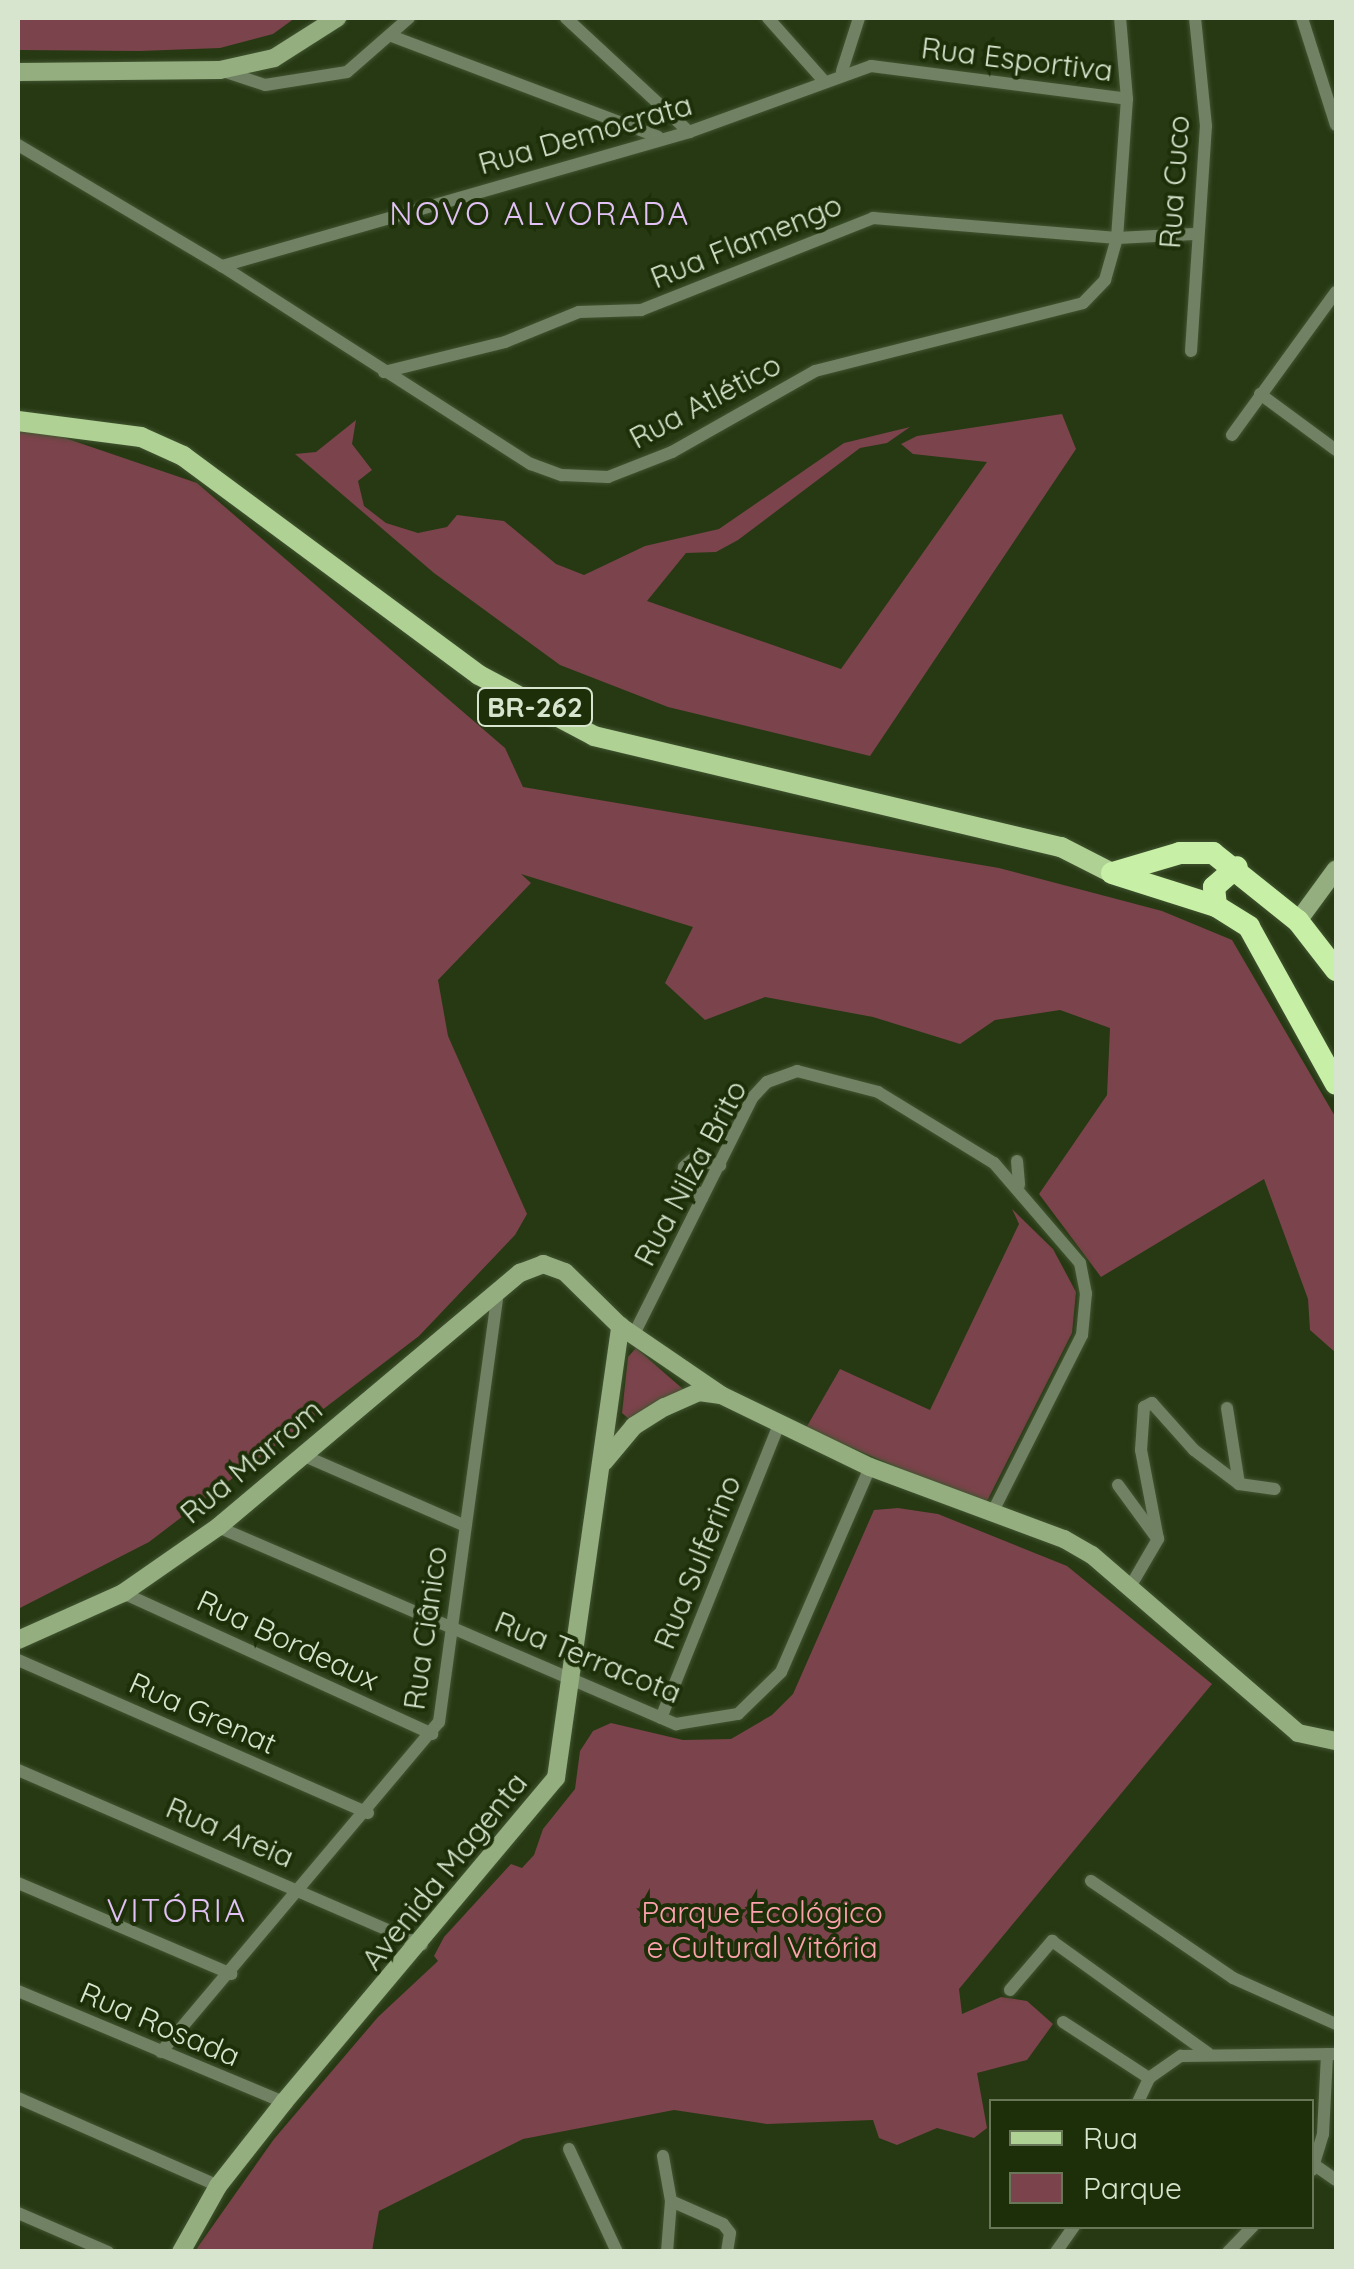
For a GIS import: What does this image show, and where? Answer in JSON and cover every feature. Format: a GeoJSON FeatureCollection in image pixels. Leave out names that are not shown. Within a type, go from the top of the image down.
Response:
{"type":"FeatureCollection","features":[{"type":"Feature","properties":{"kind":"highway"},"geometry":{"type":"LineString","coordinates":[[1112,873],[1197,850],[1237,868],[1298,922],[1336,970]]}},
{"type":"Feature","properties":{"kind":"highway"},"geometry":{"type":"LineString","coordinates":[[1216,906],[1214,888],[1237,868]]}},
{"type":"Feature","properties":{"kind":"highway","name":"BR-262"},"geometry":{"type":"LineString","coordinates":[[1112,873],[1216,906],[1249,927],[1336,1084]]}},
{"type":"Feature","properties":{"kind":"main road","name":"BR-262"},"geometry":{"type":"LineString","coordinates":[[18,421],[140,437],[184,456],[479,675],[594,736],[1061,847],[1112,873]]}},
{"type":"Feature","properties":{"kind":"street"},"geometry":{"type":"LineString","coordinates":[[18,72],[220,70],[274,58],[306,44],[337,18]]}},
{"type":"Feature","properties":{"kind":"street"},"geometry":{"type":"LineString","coordinates":[[220,70],[265,85],[348,72],[394,37],[409,18]]}},
{"type":"Feature","properties":{"kind":"street"},"geometry":{"type":"LineString","coordinates":[[566,18],[689,132]]}},
{"type":"Feature","properties":{"kind":"street"},"geometry":{"type":"LineString","coordinates":[[768,18],[824,81]]}},
{"type":"Feature","properties":{"kind":"street"},"geometry":{"type":"LineString","coordinates":[[842,71],[859,18]]}},
{"type":"Feature","properties":{"kind":"street","name":"Rua Atlético"},"geometry":{"type":"LineString","coordinates":[[18,145],[222,266],[531,464],[562,475],[608,477],[672,452],[816,370],[1083,304],[1105,280],[1117,238],[1127,98],[1120,18]]}},
{"type":"Feature","properties":{"kind":"street","name":"Rua Cuco"},"geometry":{"type":"LineString","coordinates":[[1191,351],[1194,234],[1206,126],[1195,18]]}},
{"type":"Feature","properties":{"kind":"street"},"geometry":{"type":"LineString","coordinates":[[1302,18],[1336,125]]}},
{"type":"Feature","properties":{"kind":"street"},"geometry":{"type":"LineString","coordinates":[[394,37],[658,137]]}},
{"type":"Feature","properties":{"kind":"street","name":"Rua Esportiva"},"geometry":{"type":"LineString","coordinates":[[842,71],[872,66],[1127,98]]}},
{"type":"Feature","properties":{"kind":"street","name":"Rua Democrata"},"geometry":{"type":"LineString","coordinates":[[222,266],[658,137],[689,132],[842,71]]}},
{"type":"Feature","properties":{"kind":"street","name":"Rua Flamengo"},"geometry":{"type":"LineString","coordinates":[[384,372],[506,342],[578,312],[641,310],[874,218],[1117,238],[1194,234]]}},
{"type":"Feature","properties":{"kind":"street"},"geometry":{"type":"LineString","coordinates":[[1232,435],[1336,292]]}},
{"type":"Feature","properties":{"kind":"street"},"geometry":{"type":"LineString","coordinates":[[1260,394],[1336,450]]}},
{"type":"Feature","properties":{"kind":"street"},"geometry":{"type":"LineString","coordinates":[[1298,922],[1336,869]]}},
{"type":"Feature","properties":{"kind":"street","name":"Rua Nilza Brito"},"geometry":{"type":"LineString","coordinates":[[627,1331],[720,1165],[752,1098],[768,1082],[797,1070],[878,1092],[930,1119],[1019,1185],[1080,1263],[1086,1292],[1082,1335],[993,1510]]}},
{"type":"Feature","properties":{"kind":"street"},"geometry":{"type":"LineString","coordinates":[[702,1198],[683,1176],[684,1167],[693,1158],[720,1165]]}},
{"type":"Feature","properties":{"kind":"street"},"geometry":{"type":"LineString","coordinates":[[1017,1161],[1019,1185]]}},
{"type":"Feature","properties":{"kind":"street","name":"Rua Marrom"},"geometry":{"type":"LineString","coordinates":[[18,1640],[123,1593],[218,1527],[520,1273],[543,1264],[565,1272],[627,1331]]}},
{"type":"Feature","properties":{"kind":"street","name":"Rua Ciânico"},"geometry":{"type":"LineString","coordinates":[[161,2052],[432,1734],[452,1630],[498,1292]]}},
{"type":"Feature","properties":{"kind":"street"},"geometry":{"type":"LineString","coordinates":[[627,1331],[722,1395],[870,1468],[1064,1539],[1130,1587],[1298,1732],[1336,1741]]}},
{"type":"Feature","properties":{"kind":"street","name":"Avenida Magenta"},"geometry":{"type":"LineString","coordinates":[[181,2252],[218,2186],[284,2102],[422,1946],[556,1778],[608,1420],[627,1331]]}},
{"type":"Feature","properties":{"kind":"street"},"geometry":{"type":"LineString","coordinates":[[603,1462],[628,1434],[699,1392],[722,1395]]}},
{"type":"Feature","properties":{"kind":"street"},"geometry":{"type":"LineString","coordinates":[[1130,1587],[1158,1540],[1140,1450],[1144,1408],[1152,1404],[1194,1450],[1239,1484],[1275,1489]]}},
{"type":"Feature","properties":{"kind":"street"},"geometry":{"type":"LineString","coordinates":[[1227,1408],[1239,1484]]}},
{"type":"Feature","properties":{"kind":"street"},"geometry":{"type":"LineString","coordinates":[[608,1420],[628,1434]]}},
{"type":"Feature","properties":{"kind":"street","name":"Rua Sulferino"},"geometry":{"type":"LineString","coordinates":[[661,1718],[780,1424]]}},
{"type":"Feature","properties":{"kind":"street"},"geometry":{"type":"LineString","coordinates":[[302,1454],[464,1526]]}},
{"type":"Feature","properties":{"kind":"street","name":"Rua Terracota"},"geometry":{"type":"LineString","coordinates":[[218,1527],[676,1724],[738,1714],[781,1672],[870,1468]]}},
{"type":"Feature","properties":{"kind":"street"},"geometry":{"type":"LineString","coordinates":[[1118,1486],[1158,1540]]}},
{"type":"Feature","properties":{"kind":"street","name":"Rua Bordeaux"},"geometry":{"type":"LineString","coordinates":[[123,1593],[432,1734]]}},
{"type":"Feature","properties":{"kind":"street","name":"Rua Grenat"},"geometry":{"type":"LineString","coordinates":[[18,1660],[368,1813]]}},
{"type":"Feature","properties":{"kind":"street","name":"Rua Areia"},"geometry":{"type":"LineString","coordinates":[[18,1770],[301,1889],[422,1946]]}},
{"type":"Feature","properties":{"kind":"street"},"geometry":{"type":"LineString","coordinates":[[1091,1881],[1232,1978],[1336,2024]]}},
{"type":"Feature","properties":{"kind":"street"},"geometry":{"type":"LineString","coordinates":[[18,1883],[230,1974]]}},
{"type":"Feature","properties":{"kind":"street"},"geometry":{"type":"LineString","coordinates":[[1010,1990],[1052,1941],[1208,2053]]}},
{"type":"Feature","properties":{"kind":"street","name":"Rua Rosada"},"geometry":{"type":"LineString","coordinates":[[18,1990],[284,2102]]}},
{"type":"Feature","properties":{"kind":"street"},"geometry":{"type":"LineString","coordinates":[[1063,2022],[1148,2078]]}},
{"type":"Feature","properties":{"kind":"street"},"geometry":{"type":"LineString","coordinates":[[1139,2099],[1148,2078],[1181,2056],[1332,2054],[1314,2168],[1336,2180]]}},
{"type":"Feature","properties":{"kind":"street"},"geometry":{"type":"LineString","coordinates":[[18,2098],[218,2186]]}},
{"type":"Feature","properties":{"kind":"street"},"geometry":{"type":"LineString","coordinates":[[569,2149],[617,2252]]}},
{"type":"Feature","properties":{"kind":"street"},"geometry":{"type":"LineString","coordinates":[[663,2156],[672,2201],[668,2252]]}},
{"type":"Feature","properties":{"kind":"street"},"geometry":{"type":"LineString","coordinates":[[672,2201],[723,2224],[730,2233],[728,2252]]}},
{"type":"Feature","properties":{"kind":"street"},"geometry":{"type":"LineString","coordinates":[[18,2213],[108,2252]]}},
{"type":"Feature","properties":{"kind":"street"},"geometry":{"type":"LineString","coordinates":[[1056,2252],[1072,2229]]}},
{"type":"Feature","properties":{"kind":"street"},"geometry":{"type":"LineString","coordinates":[[1228,2252],[1250,2229]]}},
{"type":"Feature","properties":{"kind":"green space"},"geometry":{"type":"Polygon","coordinates":[[[18,18],[295,18],[273,34],[220,48],[140,51],[18,50],[18,18]]]}},
{"type":"Feature","properties":{"kind":"green space"},"geometry":{"type":"Polygon","coordinates":[[[1062,414],[1076,449],[870,756],[668,707],[560,665],[434,573],[295,454],[316,452],[356,420],[352,444],[372,470],[358,481],[364,506],[386,523],[418,533],[447,527],[457,515],[504,521],[556,564],[584,575],[645,546],[719,529],[844,443],[910,427],[887,443],[860,448],[738,540],[716,552],[686,553],[647,601],[841,669],[987,462],[913,454],[901,444],[917,436],[1062,414]]]}},
{"type":"Feature","properties":{"kind":"green space"},"geometry":{"type":"Polygon","coordinates":[[[18,422],[197,483],[505,748],[523,787],[999,868],[1162,911],[1232,940],[1336,1118],[1336,1353],[1310,1330],[1308,1299],[1264,1179],[1101,1277],[1039,1194],[1107,1095],[1110,1028],[1060,1010],[995,1020],[960,1044],[873,1017],[765,997],[705,1020],[665,983],[693,927],[521,874],[531,883],[438,980],[448,1036],[527,1214],[515,1235],[419,1336],[149,1542],[18,1609],[18,422]]]}},
{"type":"Feature","properties":{"kind":"green space"},"geometry":{"type":"Polygon","coordinates":[[[1012,1209],[1053,1249],[1076,1292],[1072,1333],[985,1505],[806,1428],[840,1369],[930,1410],[1019,1224],[1012,1209]]]}},
{"type":"Feature","properties":{"kind":"green space"},"geometry":{"type":"Polygon","coordinates":[[[636,1348],[684,1390],[629,1419],[622,1413],[628,1357],[636,1348]]]}},
{"type":"Feature","properties":{"kind":"green space","name":"Parque Ecológico e Cultural Vitória"},"geometry":{"type":"Polygon","coordinates":[[[898,1508],[938,1514],[1067,1566],[1212,1684],[959,1989],[962,2014],[1001,1997],[1027,2001],[1053,2024],[1027,2060],[977,2073],[987,2128],[974,2138],[937,2128],[897,2145],[879,2138],[873,2120],[767,2124],[674,2110],[523,2139],[379,2211],[372,2251],[195,2251],[274,2139],[378,2017],[438,1961],[434,1956],[444,1937],[511,1864],[522,1868],[534,1855],[543,1829],[575,1789],[580,1751],[593,1731],[611,1723],[683,1740],[731,1739],[772,1715],[793,1694],[874,1510],[898,1508]]]}},
{"type":"Feature","properties":{"kind":"district","name":"NOVO ALVORADA"},"geometry":{"type":"Point","coordinates":[540,213]}},
{"type":"Feature","properties":{"kind":"district","name":"VITÓRIA"},"geometry":{"type":"Point","coordinates":[177,1910]}}]}
